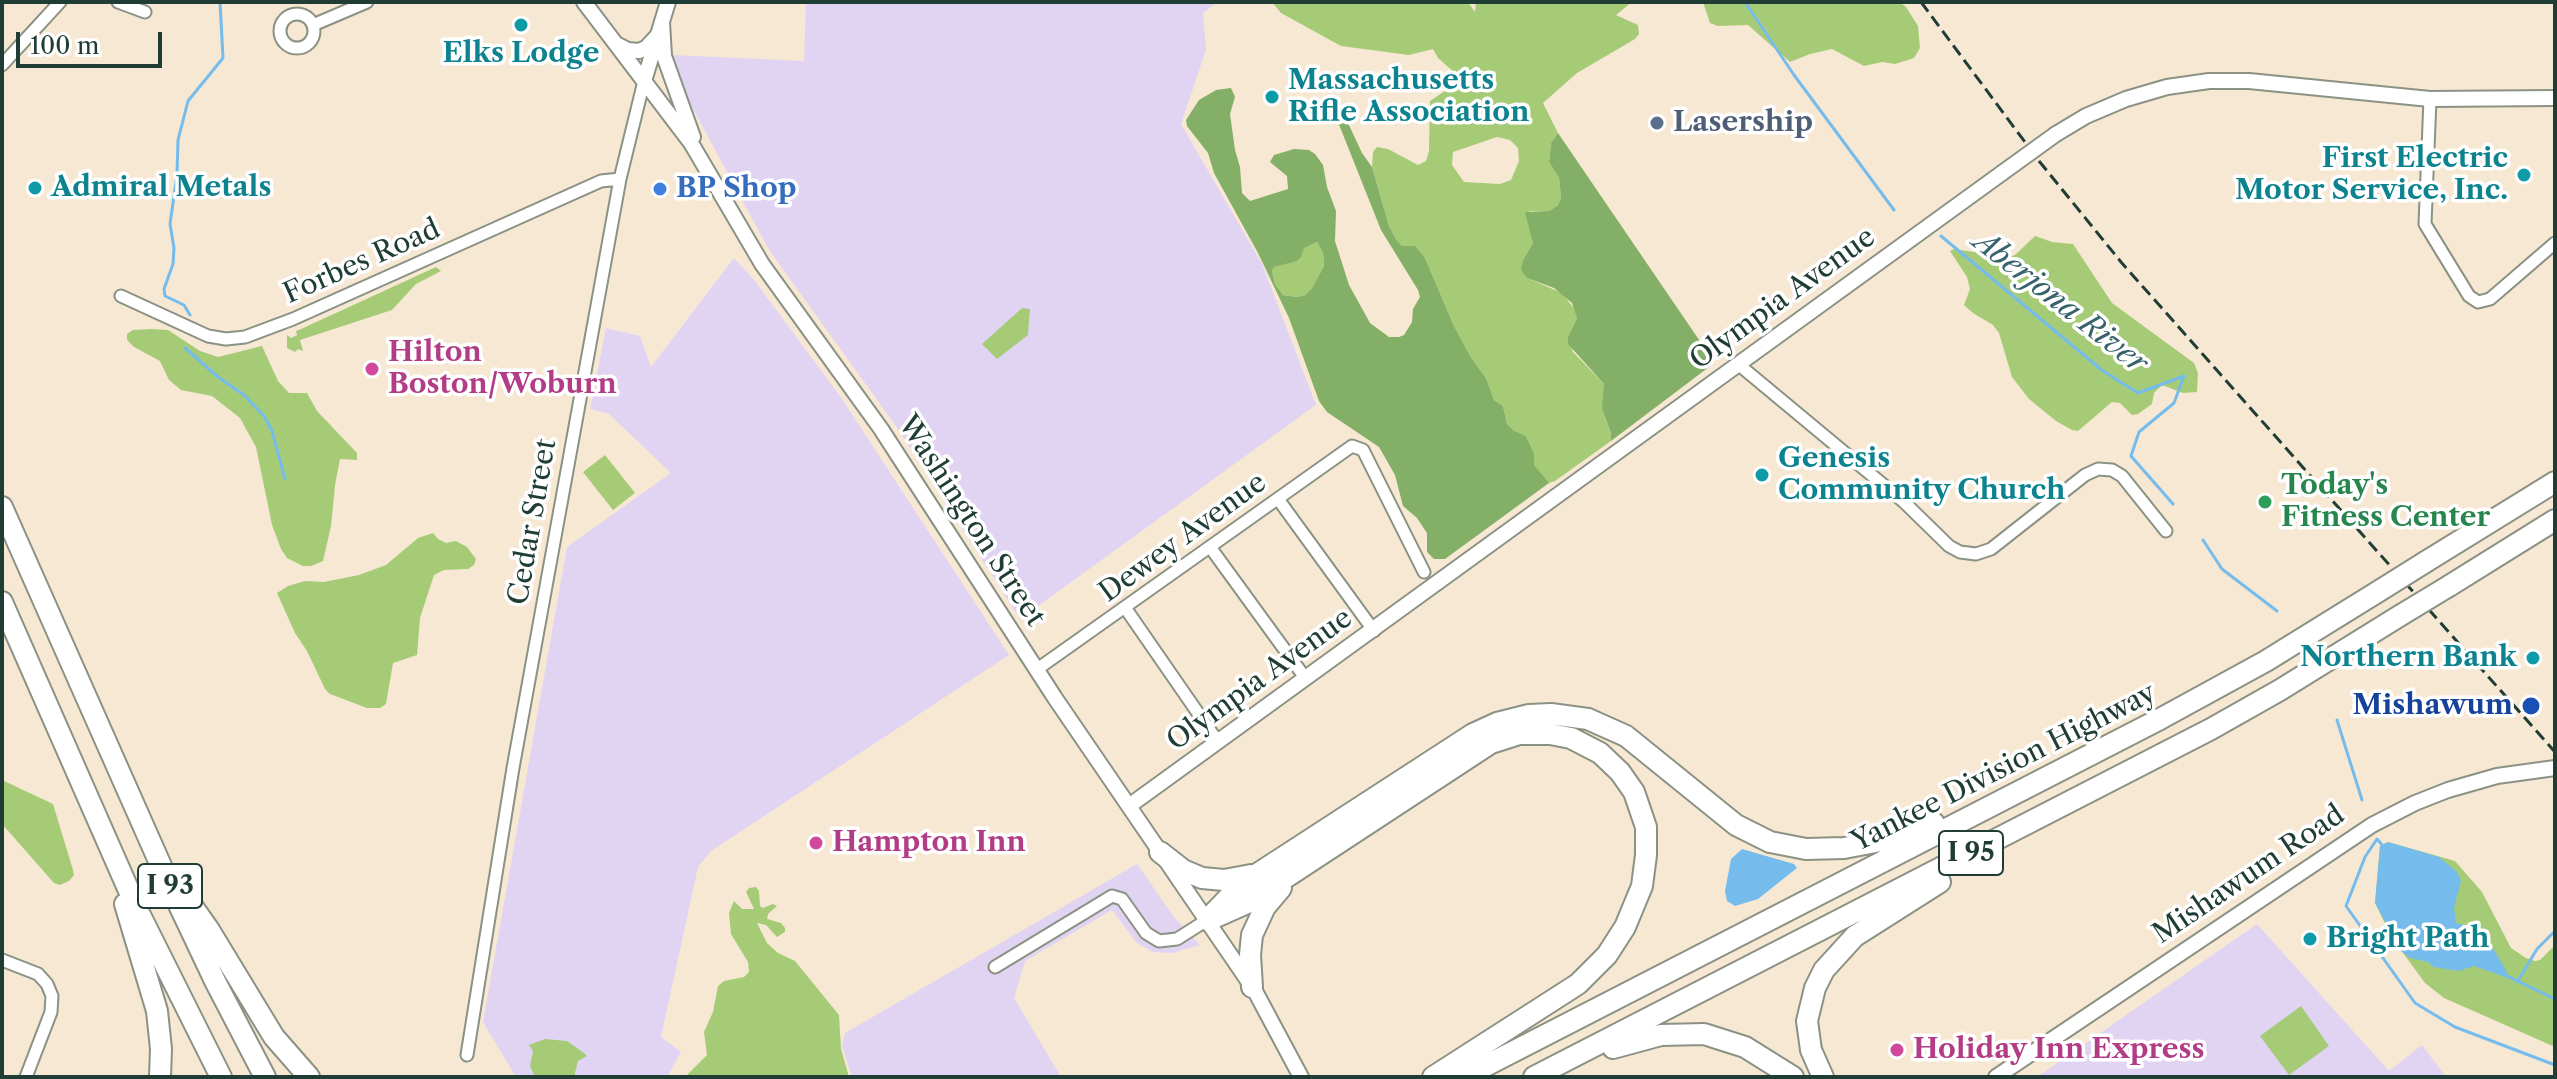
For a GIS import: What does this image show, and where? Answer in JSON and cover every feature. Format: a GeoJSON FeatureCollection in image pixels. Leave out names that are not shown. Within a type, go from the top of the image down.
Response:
{"type":"FeatureCollection","features":[{"type":"Feature","properties":{"kind":"highway","name":"Yankee Division Highway"},"geometry":{"type":"LineString","coordinates":[[1464,1077],[2233,680],[2555,482]]}},
{"type":"Feature","properties":{"kind":"highway","name":"I 93"},"geometry":{"type":"LineString","coordinates":[[2,507],[155,854],[205,962],[265,1077]]}},
{"type":"Feature","properties":{"kind":"highway","name":"I 95"},"geometry":{"type":"LineString","coordinates":[[1534,1077],[2101,786],[2280,690],[2555,520]]}},
{"type":"Feature","properties":{"kind":"highway","name":"I 93"},"geometry":{"type":"LineString","coordinates":[[2,602],[162,963],[221,1077]]}},
{"type":"Feature","properties":{"kind":"highway"},"geometry":{"type":"LineString","coordinates":[[1207,920],[1235,890],[1473,734],[1497,723],[1529,715],[1568,715],[1606,725],[1626,736],[1736,825],[1770,842],[1806,849],[1844,848],[1896,837],[2035,784]]}},
{"type":"Feature","properties":{"kind":"highway"},"geometry":{"type":"LineString","coordinates":[[1207,920],[1242,906],[1480,748],[1519,734],[1558,735],[1588,745],[1614,766],[1634,792],[1646,827],[1645,866],[1634,909],[1615,944],[1593,970],[1568,991],[1433,1077]]}},
{"type":"Feature","properties":{"kind":"highway"},"geometry":{"type":"LineString","coordinates":[[1823,1077],[1811,1050],[1807,1021],[1815,988],[1838,952],[1886,915],[2101,786]]}},
{"type":"Feature","properties":{"kind":"highway"},"geometry":{"type":"LineString","coordinates":[[1160,852],[1183,870],[1207,879],[1236,879],[1263,871]]}},
{"type":"Feature","properties":{"kind":"highway"},"geometry":{"type":"LineString","coordinates":[[155,854],[209,930],[274,1037],[309,1077]]}},
{"type":"Feature","properties":{"kind":"highway"},"geometry":{"type":"LineString","coordinates":[[114,857],[132,930],[155,1000],[161,1049],[160,1077]]}},
{"type":"Feature","properties":{"kind":"highway"},"geometry":{"type":"LineString","coordinates":[[1252,987],[1250,945],[1255,924],[1270,900],[1310,861]]}},
{"type":"Feature","properties":{"kind":"highway"},"geometry":{"type":"LineString","coordinates":[[1542,1077],[1626,1043],[1671,1033],[1704,1034],[1727,1040],[1793,1077]]}},
{"type":"Feature","properties":{"kind":"highway"},"geometry":{"type":"LineString","coordinates":[[1765,1059],[1779,1077]]}},
{"type":"Feature","properties":{"kind":"main road","name":"Washington Street"},"geometry":{"type":"LineString","coordinates":[[584,2],[702,160],[762,264],[875,420],[1036,670],[1252,987],[1301,1077]]}},
{"type":"Feature","properties":{"kind":"main road","name":"Cedar Street"},"geometry":{"type":"LineString","coordinates":[[644,81],[668,2]]}},
{"type":"Feature","properties":{"kind":"main road"},"geometry":{"type":"LineString","coordinates":[[616,44],[639,51],[648,46],[660,28]]}},
{"type":"Feature","properties":{"kind":"main road"},"geometry":{"type":"LineString","coordinates":[[660,28],[668,69],[702,160]]}},
{"type":"Feature","properties":{"kind":"main road","name":"Olympia Avenue"},"geometry":{"type":"LineString","coordinates":[[1129,806],[2056,134],[2086,116],[2126,99],[2167,87],[2209,81],[2249,81],[2430,99],[2555,98]]}},
{"type":"Feature","properties":{"kind":"main road","name":"Mishawum Road"},"geometry":{"type":"LineString","coordinates":[[1996,1077],[2372,825],[2448,790],[2497,776],[2554,768]]}},
{"type":"Feature","properties":{"kind":"street"},"geometry":{"type":"LineString","coordinates":[[2,65],[60,2]]}},
{"type":"Feature","properties":{"kind":"street"},"geometry":{"type":"LineString","coordinates":[[118,2],[145,12]]}},
{"type":"Feature","properties":{"kind":"street"},"geometry":{"type":"LineString","coordinates":[[313,25],[367,2]]}},
{"type":"Feature","properties":{"kind":"street","name":"Cedar Street"},"geometry":{"type":"LineString","coordinates":[[467,1055],[513,768],[620,179],[644,81]]}},
{"type":"Feature","properties":{"kind":"street"},"geometry":{"type":"LineString","coordinates":[[2430,99],[2425,224],[2469,296],[2478,302],[2490,299],[2555,243]]}},
{"type":"Feature","properties":{"kind":"street","name":"Forbes Road"},"geometry":{"type":"LineString","coordinates":[[121,296],[208,336],[226,339],[245,337],[293,319],[602,180],[620,179]]}},
{"type":"Feature","properties":{"kind":"street"},"geometry":{"type":"LineString","coordinates":[[1738,364],[1960,552],[1973,554],[1991,549],[2085,475],[2098,469],[2112,470],[2122,476],[2166,531]]}},
{"type":"Feature","properties":{"kind":"street","name":"Dewey Avenue"},"geometry":{"type":"LineString","coordinates":[[1036,670],[1350,447],[1358,446],[1365,452],[1424,572]]}},
{"type":"Feature","properties":{"kind":"street"},"geometry":{"type":"LineString","coordinates":[[1278,499],[1374,631]]}},
{"type":"Feature","properties":{"kind":"street"},"geometry":{"type":"LineString","coordinates":[[1210,547],[1306,679]]}},
{"type":"Feature","properties":{"kind":"street"},"geometry":{"type":"LineString","coordinates":[[1126,609],[1218,742]]}},
{"type":"Feature","properties":{"kind":"street"},"geometry":{"type":"LineString","coordinates":[[995,967],[1078,919],[1110,896],[1122,899],[1146,933],[1159,941],[1177,939],[1207,920]]}},
{"type":"Feature","properties":{"kind":"street"},"geometry":{"type":"LineString","coordinates":[[2,960],[38,974],[52,993],[51,1012],[26,1077]]}},
{"type":"Feature","properties":{"kind":"shaded area"},"geometry":{"type":"Polygon","coordinates":[[[806,2],[1218,2],[1203,13],[1206,50],[1181,124],[1262,264],[1316,405],[1020,619],[896,426],[769,250],[684,92],[672,55],[804,61],[806,2]]]}},
{"type":"Feature","properties":{"kind":"shaded area"},"geometry":{"type":"Polygon","coordinates":[[[734,258],[755,281],[842,399],[1009,655],[711,851],[698,867],[661,1037],[681,1052],[667,1077],[516,1077],[483,1022],[567,547],[671,473],[609,414],[590,409],[606,328],[640,336],[651,367],[734,258]]]}},
{"type":"Feature","properties":{"kind":"shaded area"},"geometry":{"type":"Polygon","coordinates":[[[1137,864],[1174,917],[1200,945],[1172,953],[1153,952],[1137,943],[1112,910],[1025,961],[1014,998],[1061,1077],[852,1077],[842,1046],[845,1033],[1137,864]]]}},
{"type":"Feature","properties":{"kind":"shaded area"},"geometry":{"type":"Polygon","coordinates":[[[2257,924],[2389,1071],[2422,1045],[2446,1077],[2037,1077],[2257,924]]]}},
{"type":"Feature","properties":{"kind":"green space"},"geometry":{"type":"Polygon","coordinates":[[[1272,2],[1468,2],[1475,12],[1476,2],[1632,2],[1616,15],[1638,25],[1639,34],[1635,39],[1577,73],[1543,103],[1558,133],[1551,143],[1549,162],[1559,178],[1561,198],[1558,205],[1549,211],[1529,211],[1533,243],[1523,260],[1527,278],[1562,293],[1576,311],[1577,318],[1568,337],[1573,352],[1604,384],[1605,417],[1611,435],[1611,441],[1555,481],[1549,483],[1540,475],[1526,436],[1514,432],[1507,424],[1503,406],[1494,400],[1486,378],[1454,326],[1425,258],[1411,246],[1402,246],[1396,239],[1389,226],[1372,167],[1373,152],[1377,147],[1388,149],[1418,165],[1426,161],[1430,101],[1454,85],[1457,78],[1455,73],[1433,49],[1409,55],[1341,46],[1281,13],[1272,2]],[[1497,137],[1453,152],[1452,165],[1464,182],[1500,184],[1511,180],[1519,161],[1518,148],[1510,140],[1497,137]]]}},
{"type":"Feature","properties":{"kind":"green space"},"geometry":{"type":"Polygon","coordinates":[[[1703,2],[1899,2],[1918,26],[1920,48],[1914,58],[1895,64],[1882,62],[1864,66],[1832,49],[1790,62],[1748,25],[1718,26],[1710,23],[1703,2]]]}},
{"type":"Feature","properties":{"kind":"green space"},"geometry":{"type":"Polygon","coordinates":[[[1231,88],[1235,97],[1230,114],[1235,150],[1242,193],[1250,201],[1288,189],[1287,176],[1270,162],[1274,155],[1294,149],[1309,150],[1315,154],[1323,165],[1336,211],[1335,241],[1349,285],[1370,323],[1389,337],[1399,337],[1404,335],[1412,322],[1413,309],[1420,297],[1381,230],[1336,117],[1334,107],[1340,106],[1372,167],[1389,226],[1396,239],[1402,246],[1415,246],[1425,258],[1454,326],[1486,378],[1494,400],[1503,406],[1507,424],[1526,436],[1534,453],[1534,465],[1549,483],[1445,559],[1434,559],[1427,552],[1427,533],[1417,518],[1403,506],[1395,475],[1379,447],[1327,412],[1319,401],[1289,318],[1258,253],[1214,173],[1208,153],[1187,126],[1186,120],[1199,100],[1216,90],[1231,88]],[[1317,242],[1304,248],[1297,261],[1274,267],[1275,284],[1283,295],[1306,295],[1324,266],[1323,253],[1317,242]]]}},
{"type":"Feature","properties":{"kind":"green space"},"geometry":{"type":"Polygon","coordinates":[[[1558,133],[1712,362],[1611,441],[1602,408],[1604,384],[1568,344],[1577,318],[1572,303],[1554,288],[1527,278],[1521,270],[1533,243],[1525,212],[1549,211],[1558,205],[1561,198],[1559,178],[1549,162],[1551,143],[1558,133]]]}},
{"type":"Feature","properties":{"kind":"green space"},"geometry":{"type":"Polygon","coordinates":[[[2035,236],[2073,244],[2112,303],[2194,363],[2198,373],[2197,392],[2183,393],[2162,385],[2154,393],[2152,404],[2138,414],[2132,415],[2120,403],[2112,402],[2078,431],[2056,421],[2029,399],[2012,377],[1999,333],[1993,325],[1964,305],[1970,289],[1967,277],[1950,251],[1954,249],[2008,257],[2015,255],[2035,236]]]}},
{"type":"Feature","properties":{"kind":"green space"},"geometry":{"type":"Polygon","coordinates":[[[1317,242],[1323,253],[1324,266],[1312,288],[1307,295],[1283,295],[1275,284],[1274,267],[1297,260],[1303,248],[1317,242]]]}},
{"type":"Feature","properties":{"kind":"green space"},"geometry":{"type":"Polygon","coordinates":[[[436,267],[441,271],[416,284],[392,310],[300,340],[303,351],[298,349],[295,352],[287,348],[287,335],[291,338],[297,335],[296,331],[436,267]]]}},
{"type":"Feature","properties":{"kind":"green space"},"geometry":{"type":"Polygon","coordinates":[[[1022,308],[1030,309],[1028,335],[997,359],[982,344],[1022,308]]]}},
{"type":"Feature","properties":{"kind":"green space"},"geometry":{"type":"Polygon","coordinates":[[[133,330],[168,330],[200,351],[218,357],[262,346],[278,381],[289,393],[307,393],[317,411],[357,453],[357,460],[340,459],[323,561],[303,566],[287,558],[281,549],[272,525],[256,447],[240,418],[212,396],[181,390],[169,380],[160,361],[127,340],[127,334],[133,330]]]}},
{"type":"Feature","properties":{"kind":"green space"},"geometry":{"type":"Polygon","coordinates":[[[605,455],[635,493],[613,510],[583,472],[605,455]]]}},
{"type":"Feature","properties":{"kind":"green space"},"geometry":{"type":"Polygon","coordinates":[[[433,533],[446,543],[456,541],[467,547],[476,559],[468,569],[444,570],[434,575],[420,618],[417,655],[393,663],[386,704],[380,708],[367,708],[330,694],[295,633],[277,593],[305,581],[324,582],[359,575],[386,565],[418,538],[433,533]]]}},
{"type":"Feature","properties":{"kind":"green space"},"geometry":{"type":"Polygon","coordinates":[[[2,780],[53,804],[73,870],[74,875],[69,881],[60,885],[54,883],[2,824],[2,780]]]}},
{"type":"Feature","properties":{"kind":"green space"},"geometry":{"type":"Polygon","coordinates":[[[2388,842],[2455,861],[2482,892],[2511,948],[2526,958],[2540,960],[2555,945],[2555,1047],[2444,998],[2425,983],[2392,938],[2375,903],[2380,846],[2388,842]]]}},
{"type":"Feature","properties":{"kind":"green space"},"geometry":{"type":"Polygon","coordinates":[[[756,887],[760,906],[777,906],[767,919],[781,923],[785,928],[785,932],[777,937],[766,925],[757,923],[767,943],[778,953],[795,961],[839,1015],[841,1049],[849,1077],[685,1077],[707,1055],[704,1032],[713,1012],[718,986],[724,981],[744,977],[749,972],[748,962],[731,934],[729,913],[734,901],[742,909],[754,909],[746,892],[756,887]]]}},
{"type":"Feature","properties":{"kind":"green space"},"geometry":{"type":"Polygon","coordinates":[[[2301,1006],[2329,1046],[2289,1075],[2260,1036],[2301,1006]]]}},
{"type":"Feature","properties":{"kind":"green space"},"geometry":{"type":"Polygon","coordinates":[[[545,1039],[567,1041],[587,1056],[578,1061],[574,1077],[535,1077],[530,1066],[533,1051],[529,1045],[545,1039]]]}},
{"type":"Feature","properties":{"kind":"water"},"geometry":{"type":"Polygon","coordinates":[[[2388,842],[2439,857],[2457,872],[2461,881],[2454,908],[2456,923],[2475,928],[2486,937],[2508,978],[2474,966],[2459,971],[2433,967],[2401,951],[2375,903],[2380,846],[2388,842]]]}},
{"type":"Feature","properties":{"kind":"water"},"geometry":{"type":"Polygon","coordinates":[[[1742,849],[1794,864],[1797,868],[1758,899],[1735,906],[1727,901],[1725,891],[1731,859],[1742,849]]]}},
{"type":"Feature","properties":{"kind":"waterway"},"geometry":{"type":"LineString","coordinates":[[190,315],[184,305],[165,296],[164,289],[173,264],[170,224],[178,140],[188,101],[223,58],[220,2]]}},
{"type":"Feature","properties":{"kind":"waterway","name":"Aberjona River"},"geometry":{"type":"LineString","coordinates":[[1745,2],[1794,75],[1894,210]]}},
{"type":"Feature","properties":{"kind":"waterway","name":"Aberjona River"},"geometry":{"type":"LineString","coordinates":[[1941,236],[2103,371],[2138,393],[2184,376],[2174,403],[2139,432],[2131,456],[2173,504]]}},
{"type":"Feature","properties":{"kind":"waterway"},"geometry":{"type":"LineString","coordinates":[[185,348],[244,395],[264,416],[272,431],[285,479]]}},
{"type":"Feature","properties":{"kind":"waterway","name":"Aberjona River"},"geometry":{"type":"LineString","coordinates":[[2203,540],[2222,569],[2277,611]]}},
{"type":"Feature","properties":{"kind":"waterway","name":"Aberjona River"},"geometry":{"type":"LineString","coordinates":[[2337,720],[2362,800]]}},
{"type":"Feature","properties":{"kind":"waterway","name":"Aberjona River"},"geometry":{"type":"LineString","coordinates":[[2383,846],[2377,839],[2365,857],[2346,906],[2415,1003],[2455,1027],[2555,1065]]}},
{"type":"Feature","properties":{"kind":"waterway"},"geometry":{"type":"LineString","coordinates":[[2517,982],[2537,949],[2555,931]]}},
{"type":"Feature","properties":{"kind":"waterway"},"geometry":{"type":"LineString","coordinates":[[2505,975],[2555,999]]}},
{"type":"Feature","properties":{"kind":"railway"},"geometry":{"type":"LineString","coordinates":[[1921,2],[2039,161],[2121,262],[2555,752]]}},
{"type":"Feature","properties":{"kind":"place","name":"Elks Lodge"},"geometry":{"type":"Point","coordinates":[521,25]}},
{"type":"Feature","properties":{"kind":"place","name":"Massachusetts Rifle Association"},"geometry":{"type":"Point","coordinates":[1272,97]}},
{"type":"Feature","properties":{"kind":"place","name":"Lasership"},"geometry":{"type":"Point","coordinates":[1657,123]}},
{"type":"Feature","properties":{"kind":"place","name":"First Electric Motor Service, Inc."},"geometry":{"type":"Point","coordinates":[2524,175]}},
{"type":"Feature","properties":{"kind":"place","name":"Admiral Metals"},"geometry":{"type":"Point","coordinates":[35,188]}},
{"type":"Feature","properties":{"kind":"place","name":"BP Shop"},"geometry":{"type":"Point","coordinates":[660,189]}},
{"type":"Feature","properties":{"kind":"place","name":"Hilton Boston/Woburn"},"geometry":{"type":"Point","coordinates":[372,369]}},
{"type":"Feature","properties":{"kind":"place","name":"Genesis Community Church"},"geometry":{"type":"Point","coordinates":[1762,475]}},
{"type":"Feature","properties":{"kind":"place","name":"Today's Fitness Center"},"geometry":{"type":"Point","coordinates":[2265,502]}},
{"type":"Feature","properties":{"kind":"place","name":"Northern Bank"},"geometry":{"type":"Point","coordinates":[2533,658]}},
{"type":"Feature","properties":{"kind":"place","name":"Mishawum"},"geometry":{"type":"Point","coordinates":[2531,706]}},
{"type":"Feature","properties":{"kind":"place","name":"Hampton Inn"},"geometry":{"type":"Point","coordinates":[816,843]}},
{"type":"Feature","properties":{"kind":"place","name":"Bright Path"},"geometry":{"type":"Point","coordinates":[2310,939]}},
{"type":"Feature","properties":{"kind":"place","name":"Holiday Inn Express"},"geometry":{"type":"Point","coordinates":[1897,1050]}}]}
